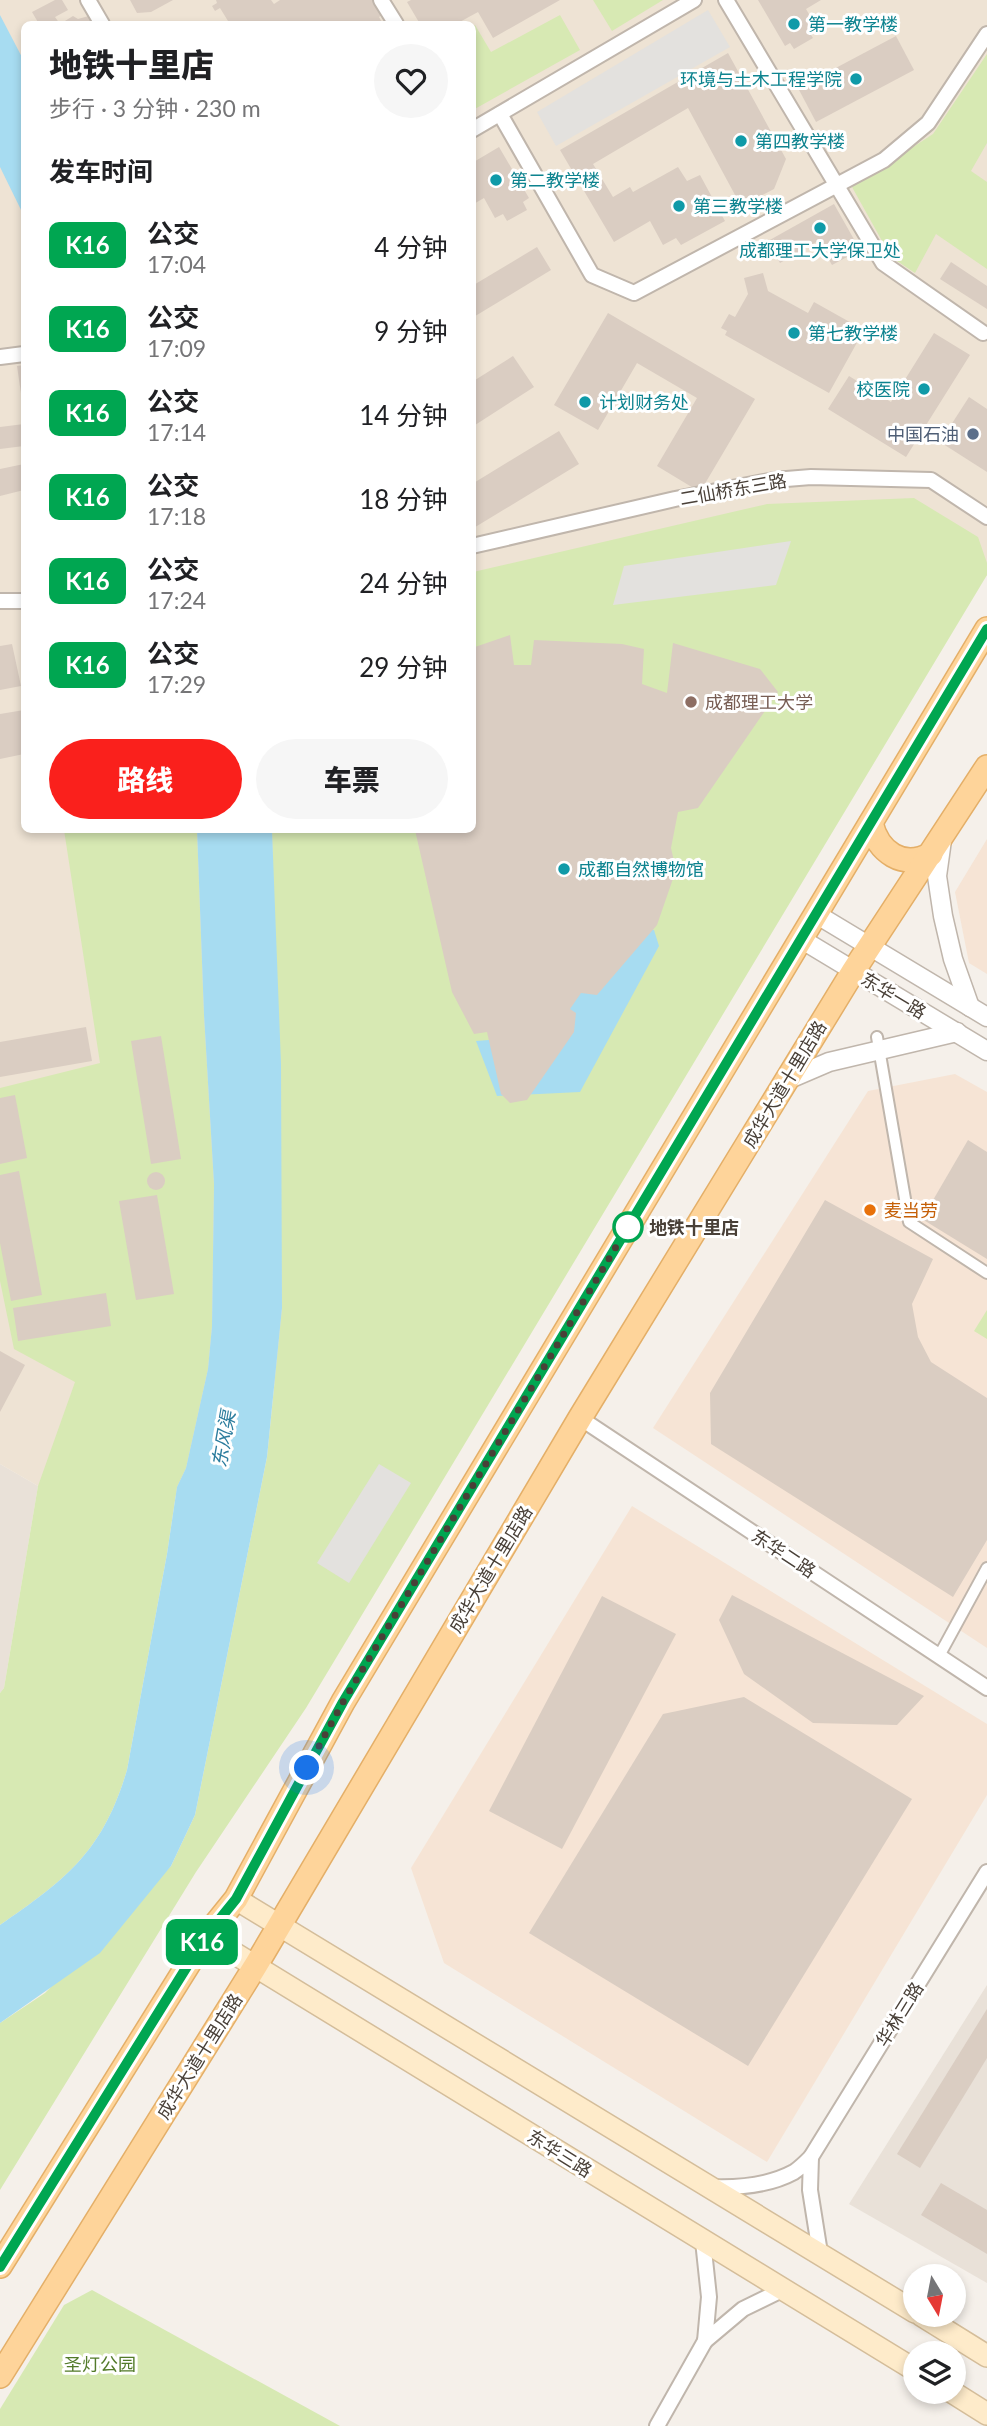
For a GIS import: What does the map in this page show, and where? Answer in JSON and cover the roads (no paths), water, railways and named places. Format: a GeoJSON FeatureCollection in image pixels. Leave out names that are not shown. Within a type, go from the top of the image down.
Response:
{"type":"FeatureCollection","features":[{"type":"Feature","properties":{"kind":"main road"},"geometry":{"type":"LineString","coordinates":[[0,2266],[206,1936],[236,1899],[343,1702],[987,629]]}},
{"type":"Feature","properties":{"kind":"main road","name":"成华大道十里店路"},"geometry":{"type":"LineString","coordinates":[[0,2376],[256,1965],[580,1419],[869,946],[987,767]]}},
{"type":"Feature","properties":{"kind":"main road"},"geometry":{"type":"LineString","coordinates":[[871,823],[882,848],[902,860],[920,860],[936,845]]}},
{"type":"Feature","properties":{"kind":"main road"},"geometry":{"type":"LineString","coordinates":[[236,1899],[903,2305]]}},
{"type":"Feature","properties":{"kind":"main road","name":"东华三路"},"geometry":{"type":"LineString","coordinates":[[206,1936],[903,2363]]}},
{"type":"Feature","properties":{"kind":"main road"},"geometry":{"type":"LineString","coordinates":[[942,2328],[987,2356]]}},
{"type":"Feature","properties":{"kind":"main road"},"geometry":{"type":"LineString","coordinates":[[966,2401],[987,2414]]}},
{"type":"Feature","properties":{"kind":"street"},"geometry":{"type":"LineString","coordinates":[[89,0],[100,21]]}},
{"type":"Feature","properties":{"kind":"street"},"geometry":{"type":"LineString","coordinates":[[381,0],[394,21]]}},
{"type":"Feature","properties":{"kind":"street"},"geometry":{"type":"LineString","coordinates":[[476,128],[694,0]]}},
{"type":"Feature","properties":{"kind":"street"},"geometry":{"type":"LineString","coordinates":[[726,0],[883,263],[983,333]]}},
{"type":"Feature","properties":{"kind":"street"},"geometry":{"type":"LineString","coordinates":[[500,114],[592,275],[634,293],[884,160],[928,123],[987,34]]}},
{"type":"Feature","properties":{"kind":"street"},"geometry":{"type":"LineString","coordinates":[[0,357],[21,354]]}},
{"type":"Feature","properties":{"kind":"street","name":"二仙桥东三路"},"geometry":{"type":"LineString","coordinates":[[476,545],[675,499],[774,480],[811,477],[930,480],[987,517]]}},
{"type":"Feature","properties":{"kind":"street"},"geometry":{"type":"LineString","coordinates":[[0,601],[21,601]]}},
{"type":"Feature","properties":{"kind":"street"},"geometry":{"type":"LineString","coordinates":[[936,845],[943,916],[953,959],[970,1007]]}},
{"type":"Feature","properties":{"kind":"street","name":"东华一路"},"geometry":{"type":"LineString","coordinates":[[816,914],[987,1017]]}},
{"type":"Feature","properties":{"kind":"street","name":"东华一路"},"geometry":{"type":"LineString","coordinates":[[801,939],[987,1051]]}},
{"type":"Feature","properties":{"kind":"street"},"geometry":{"type":"LineString","coordinates":[[787,1080],[878,1043],[957,1032]]}},
{"type":"Feature","properties":{"kind":"street"},"geometry":{"type":"LineString","coordinates":[[878,1043],[909,1222],[987,1273]]}},
{"type":"Feature","properties":{"kind":"street","name":"东华二路"},"geometry":{"type":"LineString","coordinates":[[580,1419],[987,1688]]}},
{"type":"Feature","properties":{"kind":"street"},"geometry":{"type":"LineString","coordinates":[[939,1656],[987,1568]]}},
{"type":"Feature","properties":{"kind":"street","name":"华林三路"},"geometry":{"type":"LineString","coordinates":[[811,2157],[987,1871]]}},
{"type":"Feature","properties":{"kind":"street"},"geometry":{"type":"LineString","coordinates":[[710,2187],[741,2188],[766,2181],[794,2172],[811,2157]]}},
{"type":"Feature","properties":{"kind":"street"},"geometry":{"type":"LineString","coordinates":[[811,2157],[810,2190],[820,2253]]}},
{"type":"Feature","properties":{"kind":"street"},"geometry":{"type":"LineString","coordinates":[[703,2241],[709,2297],[705,2341]]}},
{"type":"Feature","properties":{"kind":"street"},"geometry":{"type":"LineString","coordinates":[[657,2426],[705,2341],[744,2309],[784,2289]]}},
{"type":"Feature","properties":{"kind":"water"},"geometry":{"type":"Polygon","coordinates":[[[0,15],[21,55],[21,210],[0,167],[0,15]]]}},
{"type":"Feature","properties":{"kind":"water","name":"东风渠"},"geometry":{"type":"Polygon","coordinates":[[[197,833],[272,833],[281,1064],[282,1308],[267,1457],[195,1815],[171,1866],[100,1953],[0,2023],[0,1925],[45,1893],[80,1861],[106,1822],[127,1770],[177,1487],[186,1468],[208,1369],[212,1326],[214,1184],[197,833]]]}},
{"type":"Feature","properties":{"kind":"water"},"geometry":{"type":"Polygon","coordinates":[[[625,923],[654,930],[659,946],[580,1092],[497,1096],[476,1041],[548,1035],[625,923]]]}},
{"type":"Feature","properties":{"kind":"place","name":"第一教学楼"},"geometry":{"type":"Point","coordinates":[794,24]}},
{"type":"Feature","properties":{"kind":"place","name":"环境与土木工程学院"},"geometry":{"type":"Point","coordinates":[856,79]}},
{"type":"Feature","properties":{"kind":"place","name":"第四教学楼"},"geometry":{"type":"Point","coordinates":[741,141]}},
{"type":"Feature","properties":{"kind":"place","name":"第二教学楼"},"geometry":{"type":"Point","coordinates":[496,180]}},
{"type":"Feature","properties":{"kind":"place","name":"第三教学楼"},"geometry":{"type":"Point","coordinates":[679,206]}},
{"type":"Feature","properties":{"kind":"place","name":"成都理工大学保卫处"},"geometry":{"type":"Point","coordinates":[820,228]}},
{"type":"Feature","properties":{"kind":"place","name":"第七教学楼"},"geometry":{"type":"Point","coordinates":[794,333]}},
{"type":"Feature","properties":{"kind":"place","name":"校医院"},"geometry":{"type":"Point","coordinates":[924,389]}},
{"type":"Feature","properties":{"kind":"place","name":"计划财务处"},"geometry":{"type":"Point","coordinates":[585,402]}},
{"type":"Feature","properties":{"kind":"place","name":"中国石油"},"geometry":{"type":"Point","coordinates":[973,434]}},
{"type":"Feature","properties":{"kind":"place","name":"成都理工大学"},"geometry":{"type":"Point","coordinates":[691,702]}},
{"type":"Feature","properties":{"kind":"place","name":"成都自然博物馆"},"geometry":{"type":"Point","coordinates":[564,869]}},
{"type":"Feature","properties":{"kind":"place","name":"麦当劳"},"geometry":{"type":"Point","coordinates":[870,1210]}},
{"type":"Feature","properties":{"kind":"place","name":"地铁十里店"},"geometry":{"type":"Point","coordinates":[628,1227]}},
{"type":"Feature","properties":{"kind":"park label","name":"圣灯公园"},"geometry":{"type":"Point","coordinates":[100,2364]}}]}
